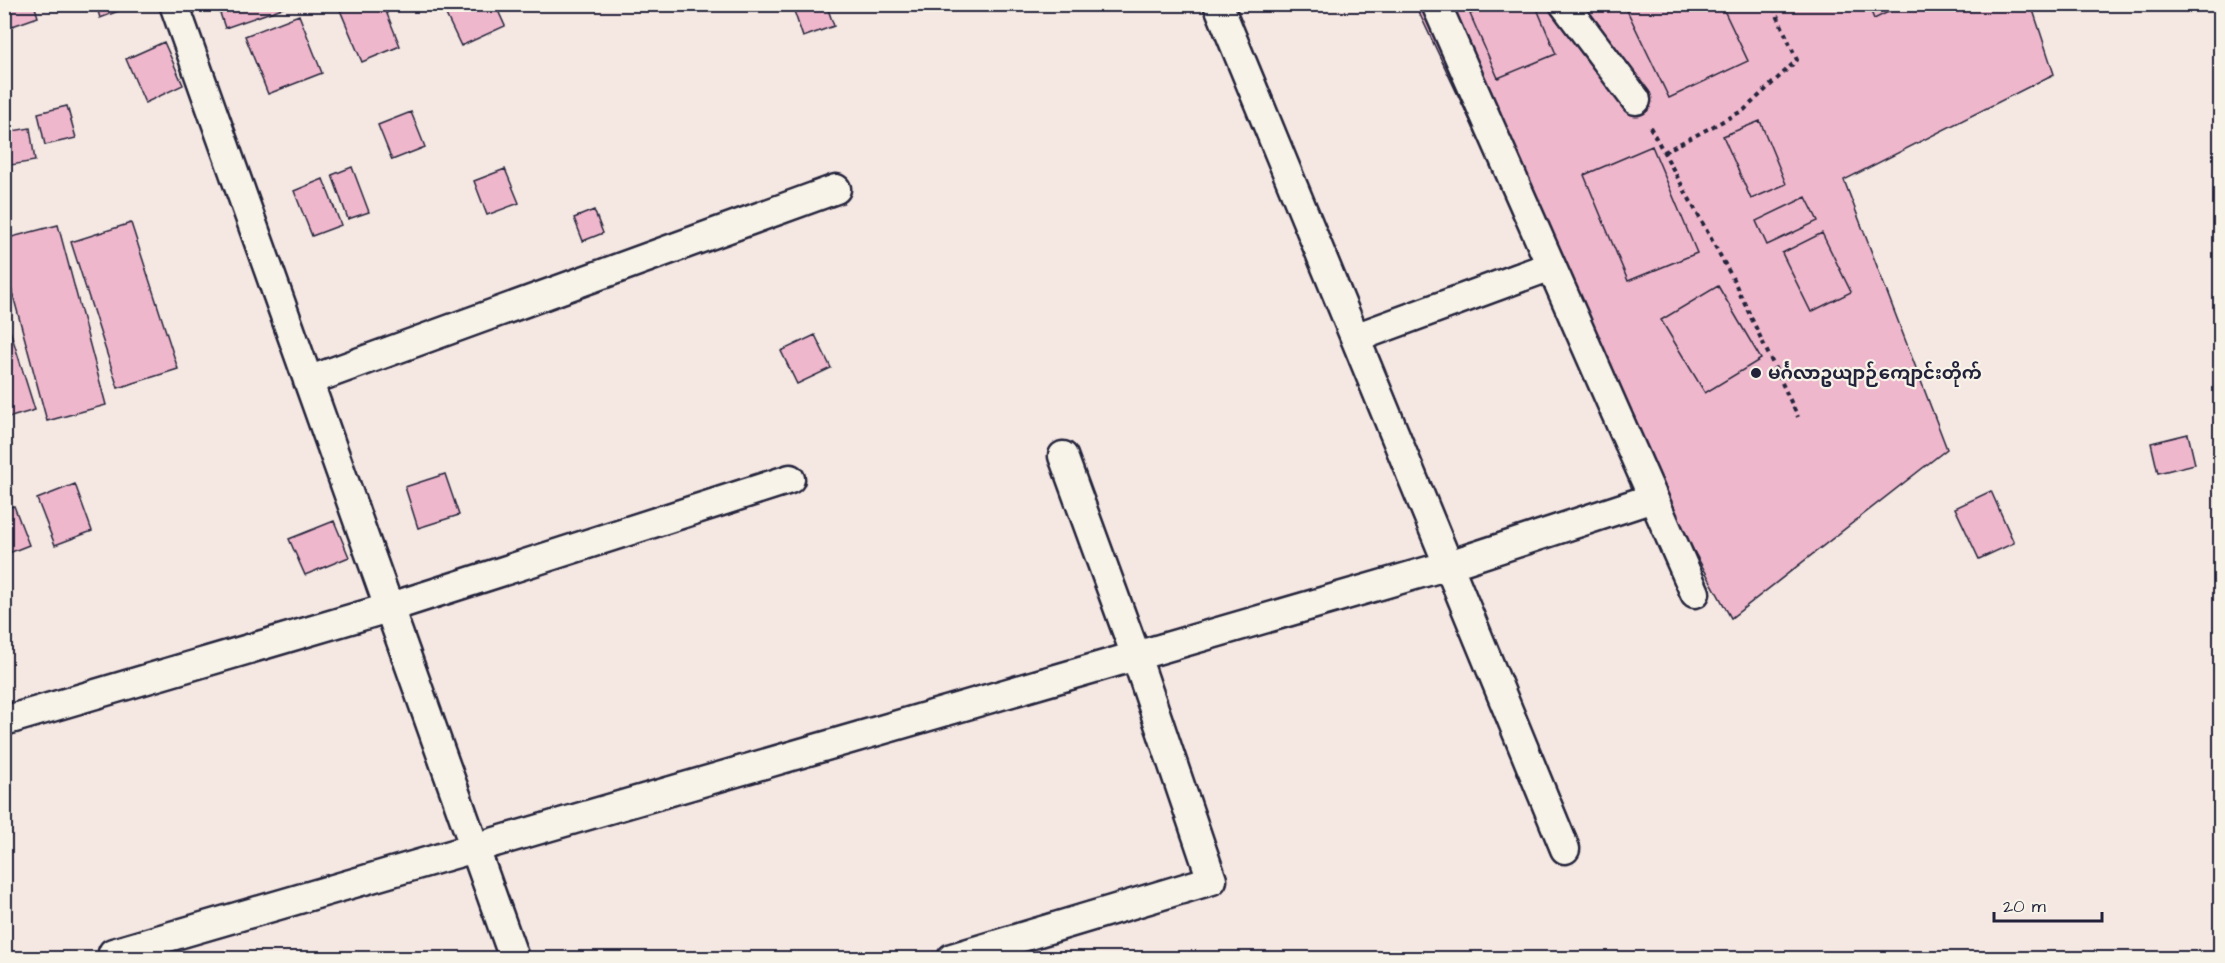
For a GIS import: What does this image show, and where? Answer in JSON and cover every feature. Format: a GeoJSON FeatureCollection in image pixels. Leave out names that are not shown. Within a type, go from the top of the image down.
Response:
{"type":"FeatureCollection","features":[{"type":"Feature","properties":{"kind":"street"},"geometry":{"type":"LineString","coordinates":[[174,4],[514,958]]}},
{"type":"Feature","properties":{"kind":"street"},"geometry":{"type":"LineString","coordinates":[[1218,4],[1565,849]]}},
{"type":"Feature","properties":{"kind":"street"},"geometry":{"type":"LineString","coordinates":[[1437,4],[1695,593]]}},
{"type":"Feature","properties":{"kind":"street"},"geometry":{"type":"LineString","coordinates":[[1564,4],[1636,100]]}},
{"type":"Feature","properties":{"kind":"street"},"geometry":{"type":"LineString","coordinates":[[308,381],[836,189]]}},
{"type":"Feature","properties":{"kind":"street"},"geometry":{"type":"LineString","coordinates":[[1355,338],[1551,266]]}},
{"type":"Feature","properties":{"kind":"street"},"geometry":{"type":"LineString","coordinates":[[952,958],[1212,880],[1136,656],[1063,456]]}},
{"type":"Feature","properties":{"kind":"street"},"geometry":{"type":"LineString","coordinates":[[4,721],[388,608],[790,479]]}},
{"type":"Feature","properties":{"kind":"street"},"geometry":{"type":"LineString","coordinates":[[113,953],[1449,565],[1653,498]]}},
{"type":"Feature","properties":{"kind":"path"},"geometry":{"type":"LineString","coordinates":[[1664,152],[1744,110],[1797,60],[1772,4]]}},
{"type":"Feature","properties":{"kind":"path"},"geometry":{"type":"LineString","coordinates":[[1636,100],[1732,277],[1798,417]]}},
{"type":"Feature","properties":{"kind":"building"},"geometry":{"type":"Polygon","coordinates":[[[4,4],[34,4],[38,17],[4,29],[4,4]]]}},
{"type":"Feature","properties":{"kind":"building"},"geometry":{"type":"Polygon","coordinates":[[[96,4],[137,4],[100,18],[96,4]]]}},
{"type":"Feature","properties":{"kind":"building"},"geometry":{"type":"Polygon","coordinates":[[[217,4],[294,4],[225,28],[217,4]]]}},
{"type":"Feature","properties":{"kind":"building"},"geometry":{"type":"Polygon","coordinates":[[[352,4],[383,4],[400,46],[362,62],[340,10],[352,4]]]}},
{"type":"Feature","properties":{"kind":"building"},"geometry":{"type":"Polygon","coordinates":[[[441,4],[495,4],[505,26],[461,46],[441,4]]]}},
{"type":"Feature","properties":{"kind":"building"},"geometry":{"type":"Polygon","coordinates":[[[826,4],[834,26],[803,37],[792,5],[826,4]]]}},
{"type":"Feature","properties":{"kind":"building","name":"မင်္ဂလာဥယျာဉ်ကျောင်းတိုက်"},"geometry":{"type":"Polygon","coordinates":[[[1415,4],[2031,4],[2054,74],[1844,180],[1947,449],[1731,618],[1553,297],[1415,4]]]}},
{"type":"Feature","properties":{"kind":"building"},"geometry":{"type":"Polygon","coordinates":[[[1492,4],[1535,4],[1556,54],[1498,78],[1470,14],[1492,4]]]}},
{"type":"Feature","properties":{"kind":"building"},"geometry":{"type":"Polygon","coordinates":[[[1624,4],[1721,4],[1748,61],[1669,98],[1624,4]]]}},
{"type":"Feature","properties":{"kind":"building"},"geometry":{"type":"Polygon","coordinates":[[[1868,4],[1900,4],[1901,6],[1874,19],[1868,4]]]}},
{"type":"Feature","properties":{"kind":"building"},"geometry":{"type":"Polygon","coordinates":[[[299,15],[322,73],[268,94],[245,36],[299,15]]]}},
{"type":"Feature","properties":{"kind":"building"},"geometry":{"type":"Polygon","coordinates":[[[164,42],[183,85],[145,103],[126,59],[164,42]]]}},
{"type":"Feature","properties":{"kind":"building"},"geometry":{"type":"Polygon","coordinates":[[[67,106],[76,138],[45,145],[38,113],[67,106]]]}},
{"type":"Feature","properties":{"kind":"building"},"geometry":{"type":"Polygon","coordinates":[[[411,112],[425,147],[392,160],[378,125],[411,112]]]}},
{"type":"Feature","properties":{"kind":"building"},"geometry":{"type":"Polygon","coordinates":[[[1760,121],[1786,184],[1751,199],[1723,136],[1760,121]]]}},
{"type":"Feature","properties":{"kind":"building"},"geometry":{"type":"Polygon","coordinates":[[[30,128],[35,161],[11,165],[6,132],[30,128]]]}},
{"type":"Feature","properties":{"kind":"building"},"geometry":{"type":"Polygon","coordinates":[[[4,132],[11,170],[4,171],[4,132]]]}},
{"type":"Feature","properties":{"kind":"building"},"geometry":{"type":"Polygon","coordinates":[[[1652,146],[1697,253],[1628,281],[1584,175],[1652,146]]]}},
{"type":"Feature","properties":{"kind":"building"},"geometry":{"type":"Polygon","coordinates":[[[352,167],[369,212],[348,219],[332,175],[352,167]]]}},
{"type":"Feature","properties":{"kind":"building"},"geometry":{"type":"Polygon","coordinates":[[[505,169],[519,203],[487,215],[474,181],[505,169]]]}},
{"type":"Feature","properties":{"kind":"building"},"geometry":{"type":"Polygon","coordinates":[[[323,179],[341,225],[312,236],[294,191],[323,179]]]}},
{"type":"Feature","properties":{"kind":"building"},"geometry":{"type":"Polygon","coordinates":[[[1806,197],[1818,221],[1767,245],[1756,221],[1806,197]]]}},
{"type":"Feature","properties":{"kind":"building"},"geometry":{"type":"Polygon","coordinates":[[[594,210],[603,233],[583,241],[574,218],[594,210]]]}},
{"type":"Feature","properties":{"kind":"building"},"geometry":{"type":"Polygon","coordinates":[[[131,223],[178,369],[118,388],[71,242],[131,223]]]}},
{"type":"Feature","properties":{"kind":"building"},"geometry":{"type":"Polygon","coordinates":[[[58,225],[106,405],[47,421],[4,262],[4,239],[58,225]]]}},
{"type":"Feature","properties":{"kind":"building"},"geometry":{"type":"Polygon","coordinates":[[[1822,233],[1851,292],[1811,312],[1782,253],[1822,233]]]}},
{"type":"Feature","properties":{"kind":"building"},"geometry":{"type":"Polygon","coordinates":[[[1718,286],[1761,359],[1705,393],[1661,320],[1718,286]]]}},
{"type":"Feature","properties":{"kind":"building"},"geometry":{"type":"Polygon","coordinates":[[[4,311],[35,410],[4,419],[4,311]]]}},
{"type":"Feature","properties":{"kind":"building"},"geometry":{"type":"Polygon","coordinates":[[[815,335],[831,368],[797,384],[781,351],[815,335]]]}},
{"type":"Feature","properties":{"kind":"building"},"geometry":{"type":"Polygon","coordinates":[[[2188,434],[2195,464],[2158,473],[2151,443],[2188,434]]]}},
{"type":"Feature","properties":{"kind":"building"},"geometry":{"type":"Polygon","coordinates":[[[445,474],[459,515],[418,528],[405,487],[445,474]]]}},
{"type":"Feature","properties":{"kind":"building"},"geometry":{"type":"Polygon","coordinates":[[[75,484],[92,531],[55,545],[37,499],[75,484]]]}},
{"type":"Feature","properties":{"kind":"building"},"geometry":{"type":"Polygon","coordinates":[[[1991,491],[2014,543],[1979,559],[1955,508],[1991,491]]]}},
{"type":"Feature","properties":{"kind":"building"},"geometry":{"type":"Polygon","coordinates":[[[14,506],[29,545],[4,555],[4,509],[14,506]]]}},
{"type":"Feature","properties":{"kind":"building"},"geometry":{"type":"Polygon","coordinates":[[[334,521],[349,557],[305,575],[289,539],[334,521]]]}},
{"type":"Feature","properties":{"kind":"place","name":"မင်္ဂလာဥယျာဉ်ကျောင်းတိုက်"},"geometry":{"type":"Point","coordinates":[1756,373]}}]}
